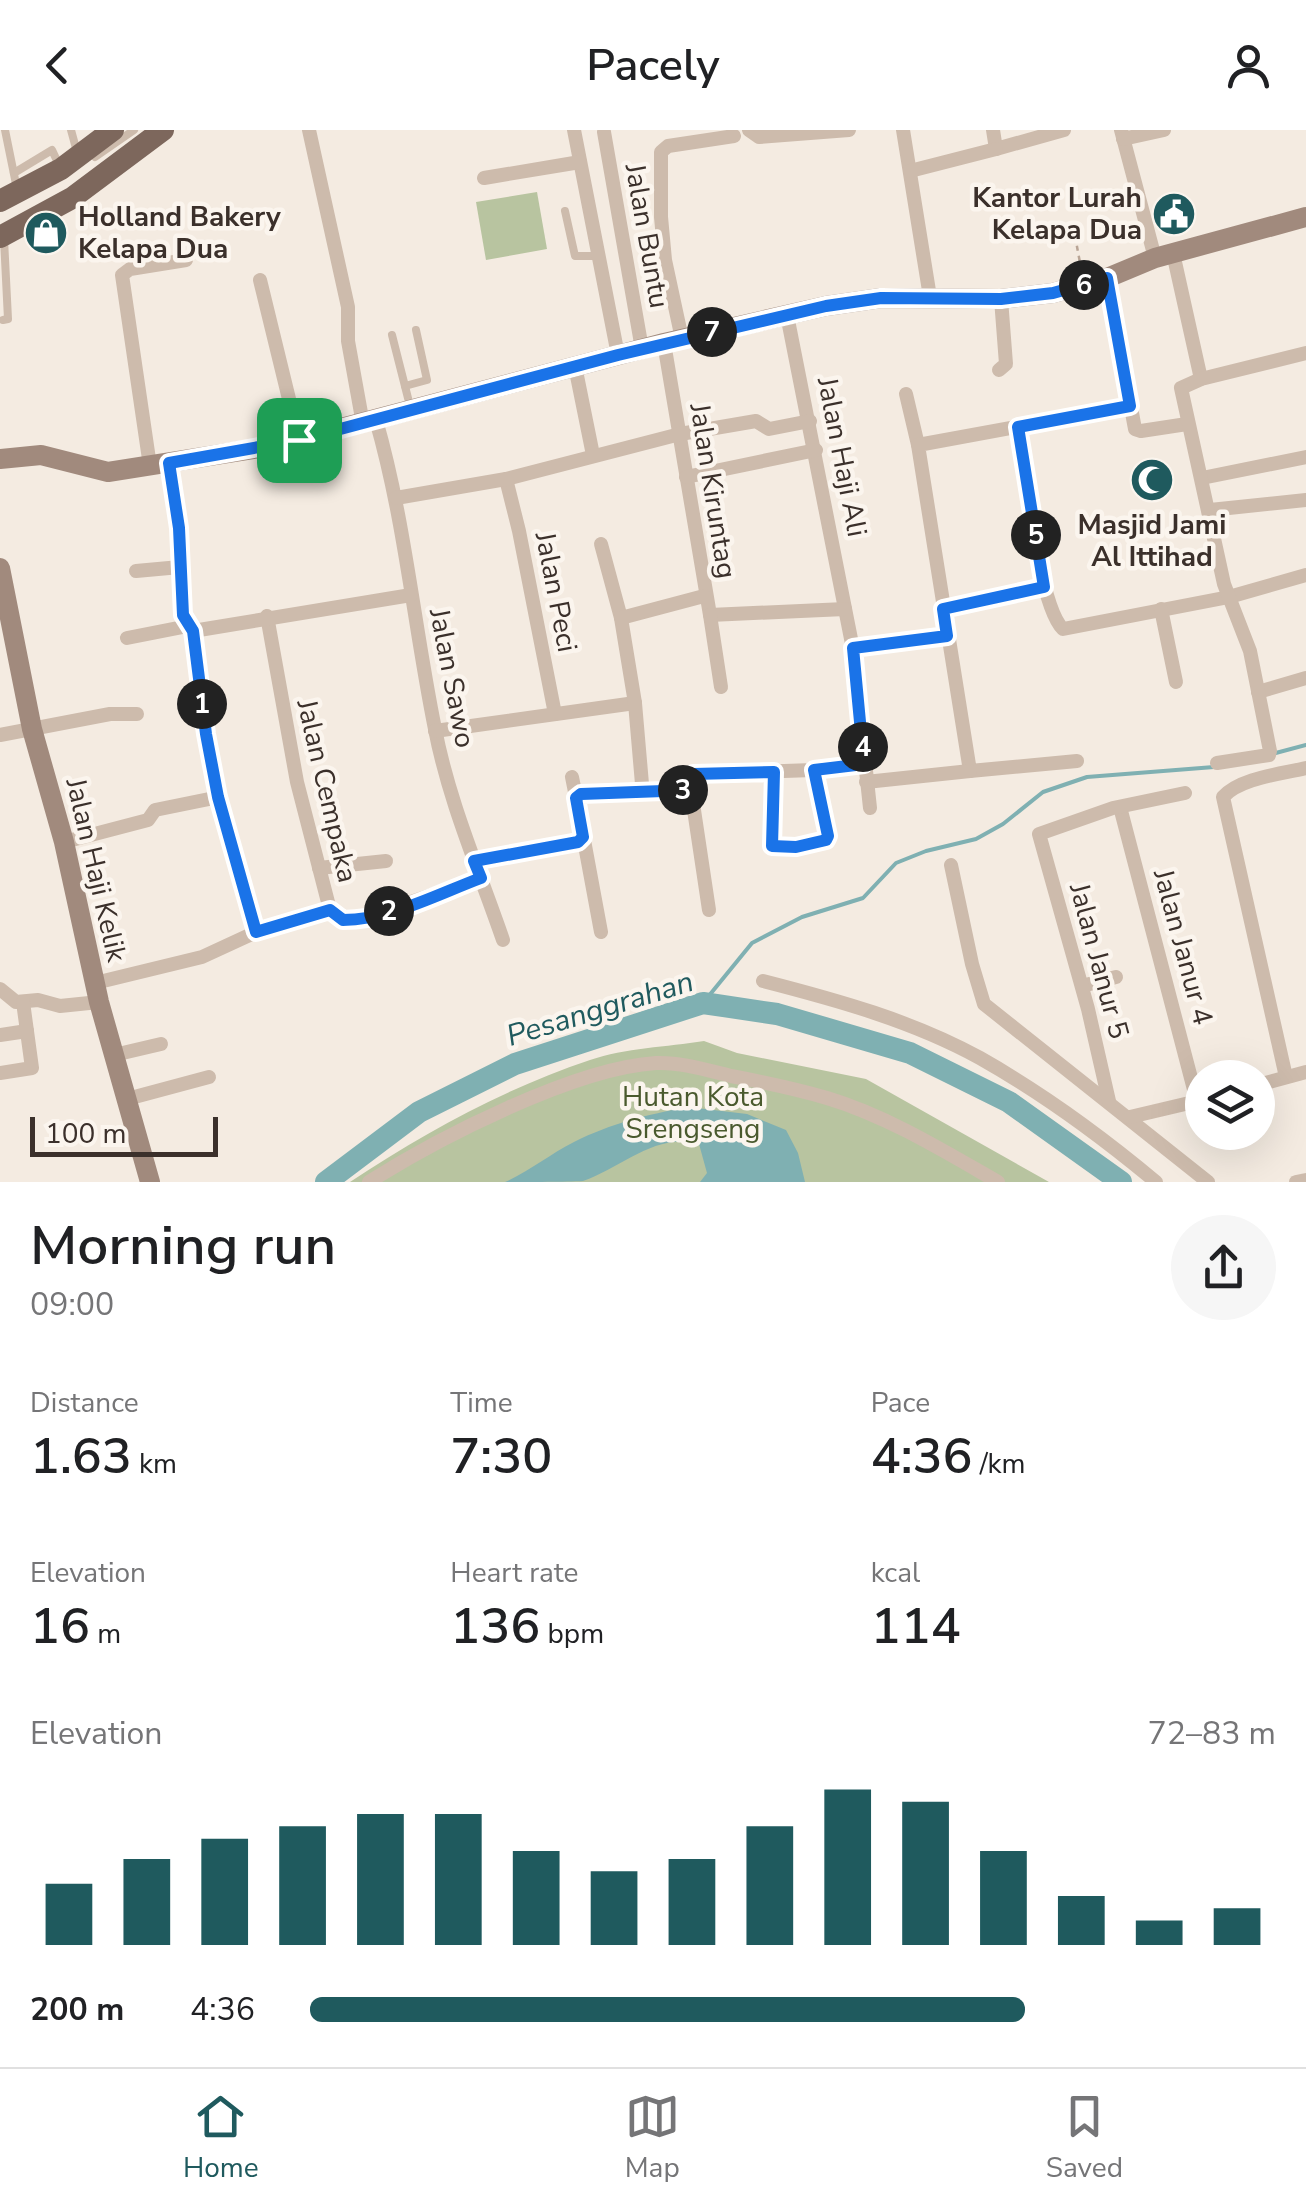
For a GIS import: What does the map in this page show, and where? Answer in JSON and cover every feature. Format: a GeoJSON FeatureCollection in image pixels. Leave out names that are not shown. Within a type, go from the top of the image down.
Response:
{"type":"FeatureCollection","features":[{"type":"Feature","properties":{"kind":"main road"},"geometry":{"type":"LineString","coordinates":[[11,189],[72,144],[113,130]]}},
{"type":"Feature","properties":{"kind":"main road"},"geometry":{"type":"LineString","coordinates":[[1,227],[72,198],[164,130]]}},
{"type":"Feature","properties":{"kind":"street","name":"Jalan Sawo"},"geometry":{"type":"LineString","coordinates":[[309,130],[348,307],[348,341],[396,498],[435,731],[453,802],[503,940]]}},
{"type":"Feature","properties":{"kind":"street"},"geometry":{"type":"LineString","coordinates":[[574,130],[618,355]]}},
{"type":"Feature","properties":{"kind":"street"},"geometry":{"type":"LineString","coordinates":[[749,130],[759,137],[849,130]]}},
{"type":"Feature","properties":{"kind":"street"},"geometry":{"type":"LineString","coordinates":[[903,130],[930,296]]}},
{"type":"Feature","properties":{"kind":"street"},"geometry":{"type":"LineString","coordinates":[[993,130],[996,149]]}},
{"type":"Feature","properties":{"kind":"street"},"geometry":{"type":"LineString","coordinates":[[910,172],[1064,130]]}},
{"type":"Feature","properties":{"kind":"street"},"geometry":{"type":"LineString","coordinates":[[1164,130],[1122,134],[1201,379]]}},
{"type":"Feature","properties":{"kind":"street","name":"Jalan Buntu"},"geometry":{"type":"LineString","coordinates":[[604,132],[642,349]]}},
{"type":"Feature","properties":{"kind":"street","name":"Jalan Kiruntag"},"geometry":{"type":"LineString","coordinates":[[621,618],[704,596],[680,434],[661,218],[662,152],[668,146],[734,136]]}},
{"type":"Feature","properties":{"kind":"street"},"geometry":{"type":"LineString","coordinates":[[484,178],[580,162]]}},
{"type":"Feature","properties":{"kind":"street"},"geometry":{"type":"LineString","coordinates":[[0,458],[40,455],[101,472],[299,440],[575,366],[787,315],[881,298],[1001,299],[1053,293],[1164,256],[1306,217]]}},
{"type":"Feature","properties":{"kind":"street"},"geometry":{"type":"LineString","coordinates":[[186,260],[130,269],[122,275],[160,465],[179,528],[183,615],[191,628],[218,797],[256,932]]}},
{"type":"Feature","properties":{"kind":"street"},"geometry":{"type":"LineString","coordinates":[[1107,278],[1137,431],[1188,424]]}},
{"type":"Feature","properties":{"kind":"street"},"geometry":{"type":"LineString","coordinates":[[260,280],[299,440]]}},
{"type":"Feature","properties":{"kind":"street"},"geometry":{"type":"LineString","coordinates":[[999,370],[1006,364],[1001,299]]}},
{"type":"Feature","properties":{"kind":"street","name":"Jalan Haji Ali"},"geometry":{"type":"LineString","coordinates":[[787,315],[853,648],[870,808]]}},
{"type":"Feature","properties":{"kind":"street"},"geometry":{"type":"LineString","coordinates":[[1217,764],[1270,754],[1250,651],[1228,597],[1181,388],[1201,379],[1306,354]]}},
{"type":"Feature","properties":{"kind":"street"},"geometry":{"type":"LineString","coordinates":[[575,366],[593,455]]}},
{"type":"Feature","properties":{"kind":"street"},"geometry":{"type":"LineString","coordinates":[[906,394],[918,445],[970,766]]}},
{"type":"Feature","properties":{"kind":"street"},"geometry":{"type":"LineString","coordinates":[[918,445],[1130,406]]}},
{"type":"Feature","properties":{"kind":"street"},"geometry":{"type":"LineString","coordinates":[[396,498],[506,479],[680,434],[756,421],[776,428],[810,421]]}},
{"type":"Feature","properties":{"kind":"street"},"geometry":{"type":"LineString","coordinates":[[1018,427],[1044,587],[1062,629],[1228,597],[1306,575]]}},
{"type":"Feature","properties":{"kind":"street"},"geometry":{"type":"LineString","coordinates":[[686,477],[816,450]]}},
{"type":"Feature","properties":{"kind":"street"},"geometry":{"type":"LineString","coordinates":[[1202,478],[1306,457]]}},
{"type":"Feature","properties":{"kind":"street","name":"Jalan Peci"},"geometry":{"type":"LineString","coordinates":[[506,479],[555,714]]}},
{"type":"Feature","properties":{"kind":"street"},"geometry":{"type":"LineString","coordinates":[[1210,510],[1306,500]]}},
{"type":"Feature","properties":{"kind":"street"},"geometry":{"type":"LineString","coordinates":[[602,544],[621,618],[635,703],[642,784],[639,790]]}},
{"type":"Feature","properties":{"kind":"street","name":"Jalan Haji Kelik"},"geometry":{"type":"LineString","coordinates":[[0,568],[32,730],[64,842],[97,992],[150,1182]]}},
{"type":"Feature","properties":{"kind":"street"},"geometry":{"type":"LineString","coordinates":[[136,571],[180,568]]}},
{"type":"Feature","properties":{"kind":"street"},"geometry":{"type":"LineString","coordinates":[[943,609],[1044,587]]}},
{"type":"Feature","properties":{"kind":"street"},"geometry":{"type":"LineString","coordinates":[[127,638],[410,594]]}},
{"type":"Feature","properties":{"kind":"street"},"geometry":{"type":"LineString","coordinates":[[704,596],[721,687]]}},
{"type":"Feature","properties":{"kind":"street"},"geometry":{"type":"LineString","coordinates":[[710,615],[845,609]]}},
{"type":"Feature","properties":{"kind":"street"},"geometry":{"type":"LineString","coordinates":[[1161,610],[1176,682]]}},
{"type":"Feature","properties":{"kind":"street","name":"Jalan Cempaka"},"geometry":{"type":"LineString","coordinates":[[23,1002],[38,1000],[60,1006],[202,957],[256,932],[330,910],[278,686],[267,616]]}},
{"type":"Feature","properties":{"kind":"street"},"geometry":{"type":"LineString","coordinates":[[853,648],[947,636]]}},
{"type":"Feature","properties":{"kind":"street"},"geometry":{"type":"LineString","coordinates":[[1258,692],[1306,678]]}},
{"type":"Feature","properties":{"kind":"street"},"geometry":{"type":"LineString","coordinates":[[435,731],[635,703]]}},
{"type":"Feature","properties":{"kind":"street"},"geometry":{"type":"LineString","coordinates":[[0,735],[110,714],[138,714]]}},
{"type":"Feature","properties":{"kind":"street"},"geometry":{"type":"LineString","coordinates":[[866,782],[970,766],[1077,760]]}},
{"type":"Feature","properties":{"kind":"street"},"geometry":{"type":"LineString","coordinates":[[709,910],[691,790],[693,774],[814,770],[864,764]]}},
{"type":"Feature","properties":{"kind":"street"},"geometry":{"type":"LineString","coordinates":[[1286,1078],[1223,797],[1226,792],[1254,782],[1306,768]]}},
{"type":"Feature","properties":{"kind":"street"},"geometry":{"type":"LineString","coordinates":[[774,772],[774,848],[826,840],[814,770]]}},
{"type":"Feature","properties":{"kind":"street"},"geometry":{"type":"LineString","coordinates":[[572,778],[600,932]]}},
{"type":"Feature","properties":{"kind":"street"},"geometry":{"type":"LineString","coordinates":[[576,798],[581,794],[691,790]]}},
{"type":"Feature","properties":{"kind":"street"},"geometry":{"type":"LineString","coordinates":[[1120,806],[1184,794]]}},
{"type":"Feature","properties":{"kind":"street"},"geometry":{"type":"LineString","coordinates":[[64,842],[148,820],[155,810],[218,797]]}},
{"type":"Feature","properties":{"kind":"street","name":"Jalan Janur 5"},"geometry":{"type":"LineString","coordinates":[[1109,1102],[1082,986],[1039,834],[1120,806]]}},
{"type":"Feature","properties":{"kind":"street","name":"Jalan Janur 4"},"geometry":{"type":"LineString","coordinates":[[1120,806],[1189,1060]]}},
{"type":"Feature","properties":{"kind":"street"},"geometry":{"type":"LineString","coordinates":[[474,861],[578,842],[583,837]]}},
{"type":"Feature","properties":{"kind":"street"},"geometry":{"type":"LineString","coordinates":[[319,868],[386,861]]}},
{"type":"Feature","properties":{"kind":"street"},"geometry":{"type":"LineString","coordinates":[[952,864],[984,1004],[1208,1182]]}},
{"type":"Feature","properties":{"kind":"street"},"geometry":{"type":"LineString","coordinates":[[330,910],[343,920],[358,920],[481,878]]}},
{"type":"Feature","properties":{"kind":"street"},"geometry":{"type":"LineString","coordinates":[[1082,986],[1116,977]]}},
{"type":"Feature","properties":{"kind":"street"},"geometry":{"type":"LineString","coordinates":[[763,981],[842,1001],[978,1057],[1062,1111],[1156,1182]]}},
{"type":"Feature","properties":{"kind":"street"},"geometry":{"type":"LineString","coordinates":[[0,988],[10,998],[23,1002],[32,1068],[0,1074]]}},
{"type":"Feature","properties":{"kind":"street"},"geometry":{"type":"LineString","coordinates":[[0,1035],[27,1031]]}},
{"type":"Feature","properties":{"kind":"street"},"geometry":{"type":"LineString","coordinates":[[114,1055],[161,1044]]}},
{"type":"Feature","properties":{"kind":"street"},"geometry":{"type":"LineString","coordinates":[[369,1182],[409,1157],[534,1097],[583,1080],[658,1063],[692,1067],[830,1099],[926,1140],[998,1182]]}},
{"type":"Feature","properties":{"kind":"street"},"geometry":{"type":"LineString","coordinates":[[1275,1081],[1306,1072]]}},
{"type":"Feature","properties":{"kind":"street"},"geometry":{"type":"LineString","coordinates":[[128,1099],[209,1077]]}},
{"type":"Feature","properties":{"kind":"street"},"geometry":{"type":"LineString","coordinates":[[1130,1117],[1185,1104]]}},
{"type":"Feature","properties":{"kind":"lane"},"geometry":{"type":"LineString","coordinates":[[5,130],[11,189]]}},
{"type":"Feature","properties":{"kind":"lane"},"geometry":{"type":"LineString","coordinates":[[1,227],[134,130]]}},
{"type":"Feature","properties":{"kind":"lane"},"geometry":{"type":"LineString","coordinates":[[1,227],[86,178],[150,130]]}},
{"type":"Feature","properties":{"kind":"lane"},"geometry":{"type":"LineString","coordinates":[[565,211],[576,256],[596,256]]}},
{"type":"Feature","properties":{"kind":"lane"},"geometry":{"type":"LineString","coordinates":[[1,227],[8,319],[3,320]]}},
{"type":"Feature","properties":{"kind":"lane"},"geometry":{"type":"LineString","coordinates":[[405,386],[427,380],[416,330]]}},
{"type":"Feature","properties":{"kind":"lane"},"geometry":{"type":"LineString","coordinates":[[392,336],[411,411]]}},
{"type":"Feature","properties":{"kind":"path"},"geometry":{"type":"LineString","coordinates":[[1075,236],[1085,284]]}},
{"type":"Feature","properties":{"kind":"green space"},"geometry":{"type":"Polygon","coordinates":[[[537,192],[547,249],[486,260],[476,202],[537,192]]]}},
{"type":"Feature","properties":{"kind":"green space","name":"Hutan Kota Srengseng"},"geometry":{"type":"Polygon","coordinates":[[[704,1041],[737,1053],[866,1079],[1049,1182],[350,1182],[466,1113],[527,1084],[617,1053],[704,1041]]]}},
{"type":"Feature","properties":{"kind":"water"},"geometry":{"type":"Polygon","coordinates":[[[688,1107],[747,1114],[786,1130],[798,1153],[805,1182],[700,1182],[707,1173],[699,1144],[683,1142],[653,1147],[583,1181],[505,1182],[602,1130],[688,1107]]]}},
{"type":"Feature","properties":{"kind":"waterway"},"geometry":{"type":"LineString","coordinates":[[1272,754],[1306,745]]}},
{"type":"Feature","properties":{"kind":"waterway"},"geometry":{"type":"LineString","coordinates":[[703,1003],[752,943],[802,917],[863,898],[896,863],[976,839],[1003,824],[1043,792],[1087,777],[1214,767]]}},
{"type":"Feature","properties":{"kind":"waterway","name":"Pesanggrahan"},"geometry":{"type":"LineString","coordinates":[[326,1182],[419,1112],[515,1064],[703,1003],[777,1014],[910,1053],[1009,1102],[1121,1182]]}},
{"type":"Feature","properties":{"kind":"place","name":"Kantor Lurah Kelapa Dua"},"geometry":{"type":"Point","coordinates":[1174,214]}},
{"type":"Feature","properties":{"kind":"place","name":"Holland Bakery Kelapa Dua"},"geometry":{"type":"Point","coordinates":[46,233]}},
{"type":"Feature","properties":{"kind":"place","name":"Masjid Jami Al Ittihad"},"geometry":{"type":"Point","coordinates":[1152,480]}},
{"type":"Feature","properties":{"kind":"route"},"geometry":{"type":"LineString","coordinates":[[1107,278],[1130,406],[1018,427],[1044,587],[943,609],[947,636],[853,648],[864,764],[814,770],[826,840],[796,847],[772,846],[774,772],[693,774],[691,790],[581,794],[576,798],[583,837],[578,842],[474,861],[481,878],[418,901],[358,920],[337,918],[330,910],[256,932],[218,797],[193,631],[183,615],[179,528],[169,463],[299,440],[664,343],[826,306],[881,298],[1001,299],[1053,293],[1107,278]]}}]}
